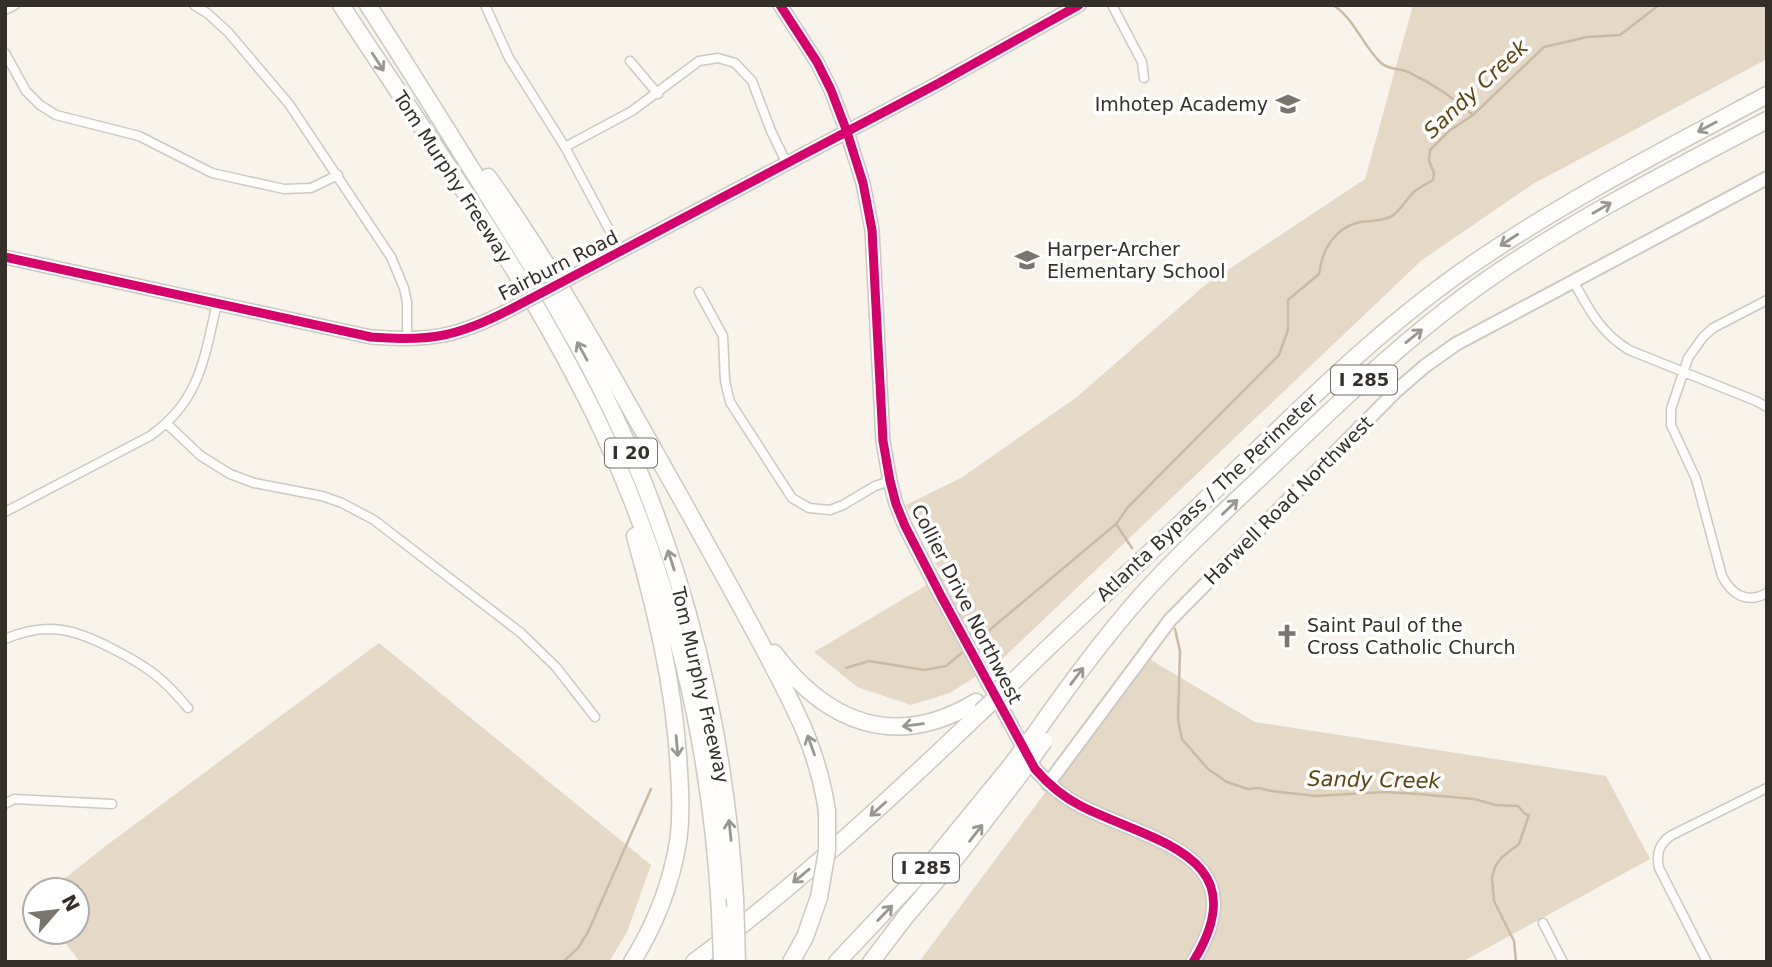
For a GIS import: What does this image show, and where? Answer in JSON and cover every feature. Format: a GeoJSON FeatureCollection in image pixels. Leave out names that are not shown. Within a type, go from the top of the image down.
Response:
{"type":"FeatureCollection","features":[{"type":"Feature","properties":{"kind":"highway","name":"Tom Murphy Freeway"},"geometry":{"type":"LineString","coordinates":[[341,5],[507,259],[566,360],[600,426],[631,497],[671,612],[691,696],[716,853],[716,915]]}},
{"type":"Feature","properties":{"kind":"highway","name":"Tom Murphy Freeway"},"geometry":{"type":"LineString","coordinates":[[368,5],[559,310],[601,387],[640,474],[676,577],[705,684],[723,777],[735,898],[737,962]]}},
{"type":"Feature","properties":{"kind":"highway"},"geometry":{"type":"LineString","coordinates":[[401,56],[512,211],[578,315],[737,598],[808,737],[818,763],[827,811],[827,851],[819,897],[805,937],[791,962]]}},
{"type":"Feature","properties":{"kind":"highway","name":"Atlanta Bypass / The Perimeter"},"geometry":{"type":"LineString","coordinates":[[979,707],[993,688],[1016,678],[1326,384],[1405,315],[1462,271],[1537,221],[1767,95]]}},
{"type":"Feature","properties":{"kind":"highway","name":"Atlanta Bypass / The Perimeter"},"geometry":{"type":"LineString","coordinates":[[837,962],[1013,774],[1040,736],[1056,704],[1120,620],[1174,561],[1354,388],[1431,322],[1498,272],[1624,195],[1767,120]]}},
{"type":"Feature","properties":{"kind":"highway"},"geometry":{"type":"LineString","coordinates":[[566,360],[606,456],[653,586],[666,631],[689,729],[705,831],[716,915],[713,962]]}},
{"type":"Feature","properties":{"kind":"highway"},"geometry":{"type":"LineString","coordinates":[[632,962],[647,938],[669,881],[678,842],[681,809],[671,691],[635,536]]}},
{"type":"Feature","properties":{"kind":"highway"},"geometry":{"type":"LineString","coordinates":[[737,598],[769,647],[793,676],[819,699],[845,716],[881,726],[913,726],[979,707]]}},
{"type":"Feature","properties":{"kind":"highway"},"geometry":{"type":"LineString","coordinates":[[694,962],[853,832],[979,707]]}},
{"type":"Feature","properties":{"kind":"highway"},"geometry":{"type":"LineString","coordinates":[[871,962],[959,854],[1013,774]]}},
{"type":"Feature","properties":{"kind":"highway","name":"I 20"},"geometry":{"type":"LineString","coordinates":[[716,915],[722,962]]}},
{"type":"Feature","properties":{"kind":"highway"},"geometry":{"type":"LineString","coordinates":[[705,962],[717,945]]}},
{"type":"Feature","properties":{"kind":"street"},"geometry":{"type":"LineString","coordinates":[[5,10],[15,5]]}},
{"type":"Feature","properties":{"kind":"street"},"geometry":{"type":"LineString","coordinates":[[194,5],[228,32],[289,104],[338,175],[399,274],[407,302],[407,340]]}},
{"type":"Feature","properties":{"kind":"street"},"geometry":{"type":"LineString","coordinates":[[485,5],[509,58],[565,147],[621,252]]}},
{"type":"Feature","properties":{"kind":"street","name":"Collier Drive Northwest"},"geometry":{"type":"LineString","coordinates":[[780,5],[817,62],[847,132],[863,183],[872,230],[883,441],[890,481],[905,526],[1025,754],[1048,783],[1079,806],[1182,852],[1201,869],[1212,891],[1214,916],[1194,962]]}},
{"type":"Feature","properties":{"kind":"street","name":"Fairburn Road"},"geometry":{"type":"LineString","coordinates":[[5,257],[372,337],[407,340],[463,331],[621,252],[1079,5]]}},
{"type":"Feature","properties":{"kind":"street"},"geometry":{"type":"LineString","coordinates":[[1112,5],[1142,62],[1144,78]]}},
{"type":"Feature","properties":{"kind":"street"},"geometry":{"type":"LineString","coordinates":[[5,52],[26,91],[40,105],[56,115],[139,136],[212,173],[284,189],[311,188],[338,175]]}},
{"type":"Feature","properties":{"kind":"street"},"geometry":{"type":"LineString","coordinates":[[565,147],[632,111],[699,61],[718,58],[735,63],[751,81],[787,164]]}},
{"type":"Feature","properties":{"kind":"street"},"geometry":{"type":"LineString","coordinates":[[630,61],[658,94]]}},
{"type":"Feature","properties":{"kind":"street","name":"Harwell Road Northwest"},"geometry":{"type":"LineString","coordinates":[[1048,783],[1170,620],[1396,391],[1425,366],[1456,344],[1767,178]]}},
{"type":"Feature","properties":{"kind":"street"},"geometry":{"type":"LineString","coordinates":[[1573,281],[1596,322],[1612,339],[1629,350],[1767,407]]}},
{"type":"Feature","properties":{"kind":"street"},"geometry":{"type":"LineString","coordinates":[[699,292],[723,336],[725,381],[730,402],[792,498],[809,508],[830,510],[890,481]]}},
{"type":"Feature","properties":{"kind":"street"},"geometry":{"type":"LineString","coordinates":[[1767,300],[1713,328],[1703,337],[1688,358],[1671,410],[1671,425],[1696,479],[1722,576],[1728,588],[1737,595],[1754,598],[1767,593]]}},
{"type":"Feature","properties":{"kind":"street"},"geometry":{"type":"LineString","coordinates":[[5,512],[150,436],[167,424],[184,404],[197,381],[216,303]]}},
{"type":"Feature","properties":{"kind":"street"},"geometry":{"type":"LineString","coordinates":[[167,424],[201,457],[230,474],[254,483],[322,496],[342,503],[373,520],[521,633],[556,667],[595,717]]}},
{"type":"Feature","properties":{"kind":"street"},"geometry":{"type":"LineString","coordinates":[[5,639],[44,628],[74,631],[89,636],[142,664],[168,684],[188,708]]}},
{"type":"Feature","properties":{"kind":"street"},"geometry":{"type":"LineString","coordinates":[[1707,962],[1659,868],[1658,852],[1665,839],[1767,788]]}},
{"type":"Feature","properties":{"kind":"street"},"geometry":{"type":"LineString","coordinates":[[5,804],[14,799],[112,804]]}},
{"type":"Feature","properties":{"kind":"street"},"geometry":{"type":"LineString","coordinates":[[1543,923],[1563,962]]}},
{"type":"Feature","properties":{"kind":"shaded area"},"geometry":{"type":"Polygon","coordinates":[[[1413,5],[1767,5],[1767,59],[1533,184],[1422,260],[1000,661],[950,693],[911,705],[857,687],[814,652],[942,576],[906,505],[961,478],[1077,397],[1205,285],[1365,179],[1413,5]]]}},
{"type":"Feature","properties":{"kind":"shaded area"},"geometry":{"type":"Polygon","coordinates":[[[379,643],[651,865],[627,932],[609,962],[80,962],[68,946],[91,946],[91,876],[68,876],[379,643]]]}},
{"type":"Feature","properties":{"kind":"shaded area"},"geometry":{"type":"Polygon","coordinates":[[[1146,657],[1255,722],[1606,776],[1650,859],[1462,962],[919,962],[1146,657]]]}},
{"type":"Feature","properties":{"kind":"waterway"},"geometry":{"type":"LineString","coordinates":[[447,5],[468,5]]}},
{"type":"Feature","properties":{"kind":"waterway"},"geometry":{"type":"LineString","coordinates":[[1333,5],[1347,17],[1381,63],[1406,71],[1427,82],[1473,115]]}},
{"type":"Feature","properties":{"kind":"waterway","name":"Sandy Creek"},"geometry":{"type":"LineString","coordinates":[[974,643],[1116,524],[1128,507],[1279,355],[1288,330],[1288,300],[1319,274],[1326,249],[1336,235],[1351,225],[1392,216],[1416,190],[1433,180],[1430,150],[1449,131],[1473,115],[1544,47],[1587,37],[1620,35],[1659,5]]}},
{"type":"Feature","properties":{"kind":"waterway","name":"Sandy Creek"},"geometry":{"type":"LineString","coordinates":[[1116,524],[1132,548]]}},
{"type":"Feature","properties":{"kind":"waterway","name":"Sandy Creek"},"geometry":{"type":"LineString","coordinates":[[1175,629],[1180,651],[1178,720],[1182,739],[1208,769],[1227,782],[1248,789],[1259,788],[1316,796],[1384,792],[1474,799],[1496,805],[1518,806],[1529,815],[1519,844],[1501,858],[1492,878],[1494,901],[1514,941],[1516,962]]}},
{"type":"Feature","properties":{"kind":"waterway"},"geometry":{"type":"LineString","coordinates":[[846,668],[869,661],[924,670],[946,666],[963,652]]}},
{"type":"Feature","properties":{"kind":"waterway"},"geometry":{"type":"LineString","coordinates":[[563,962],[578,948],[588,932],[651,789]]}},
{"type":"Feature","properties":{"kind":"cycle path"},"geometry":{"type":"LineString","coordinates":[[780,5],[817,62],[831,90],[863,183],[872,230],[883,441],[890,481],[905,526],[1035,769],[1068,799],[1165,843],[1188,857],[1205,875],[1213,898],[1210,926],[1193,962]]}},
{"type":"Feature","properties":{"kind":"cycle path"},"geometry":{"type":"LineString","coordinates":[[5,257],[371,337],[411,339],[444,335],[476,325],[511,309],[939,83],[1079,5]]}},
{"type":"Feature","properties":{"kind":"place","name":"Imhotep Academy"},"geometry":{"type":"Point","coordinates":[1288,104]}},
{"type":"Feature","properties":{"kind":"place","name":"Harper-Archer Elementary School"},"geometry":{"type":"Point","coordinates":[1027,260]}},
{"type":"Feature","properties":{"kind":"place","name":"Saint Paul of the Cross Catholic Church"},"geometry":{"type":"Point","coordinates":[1287,636]}}]}
